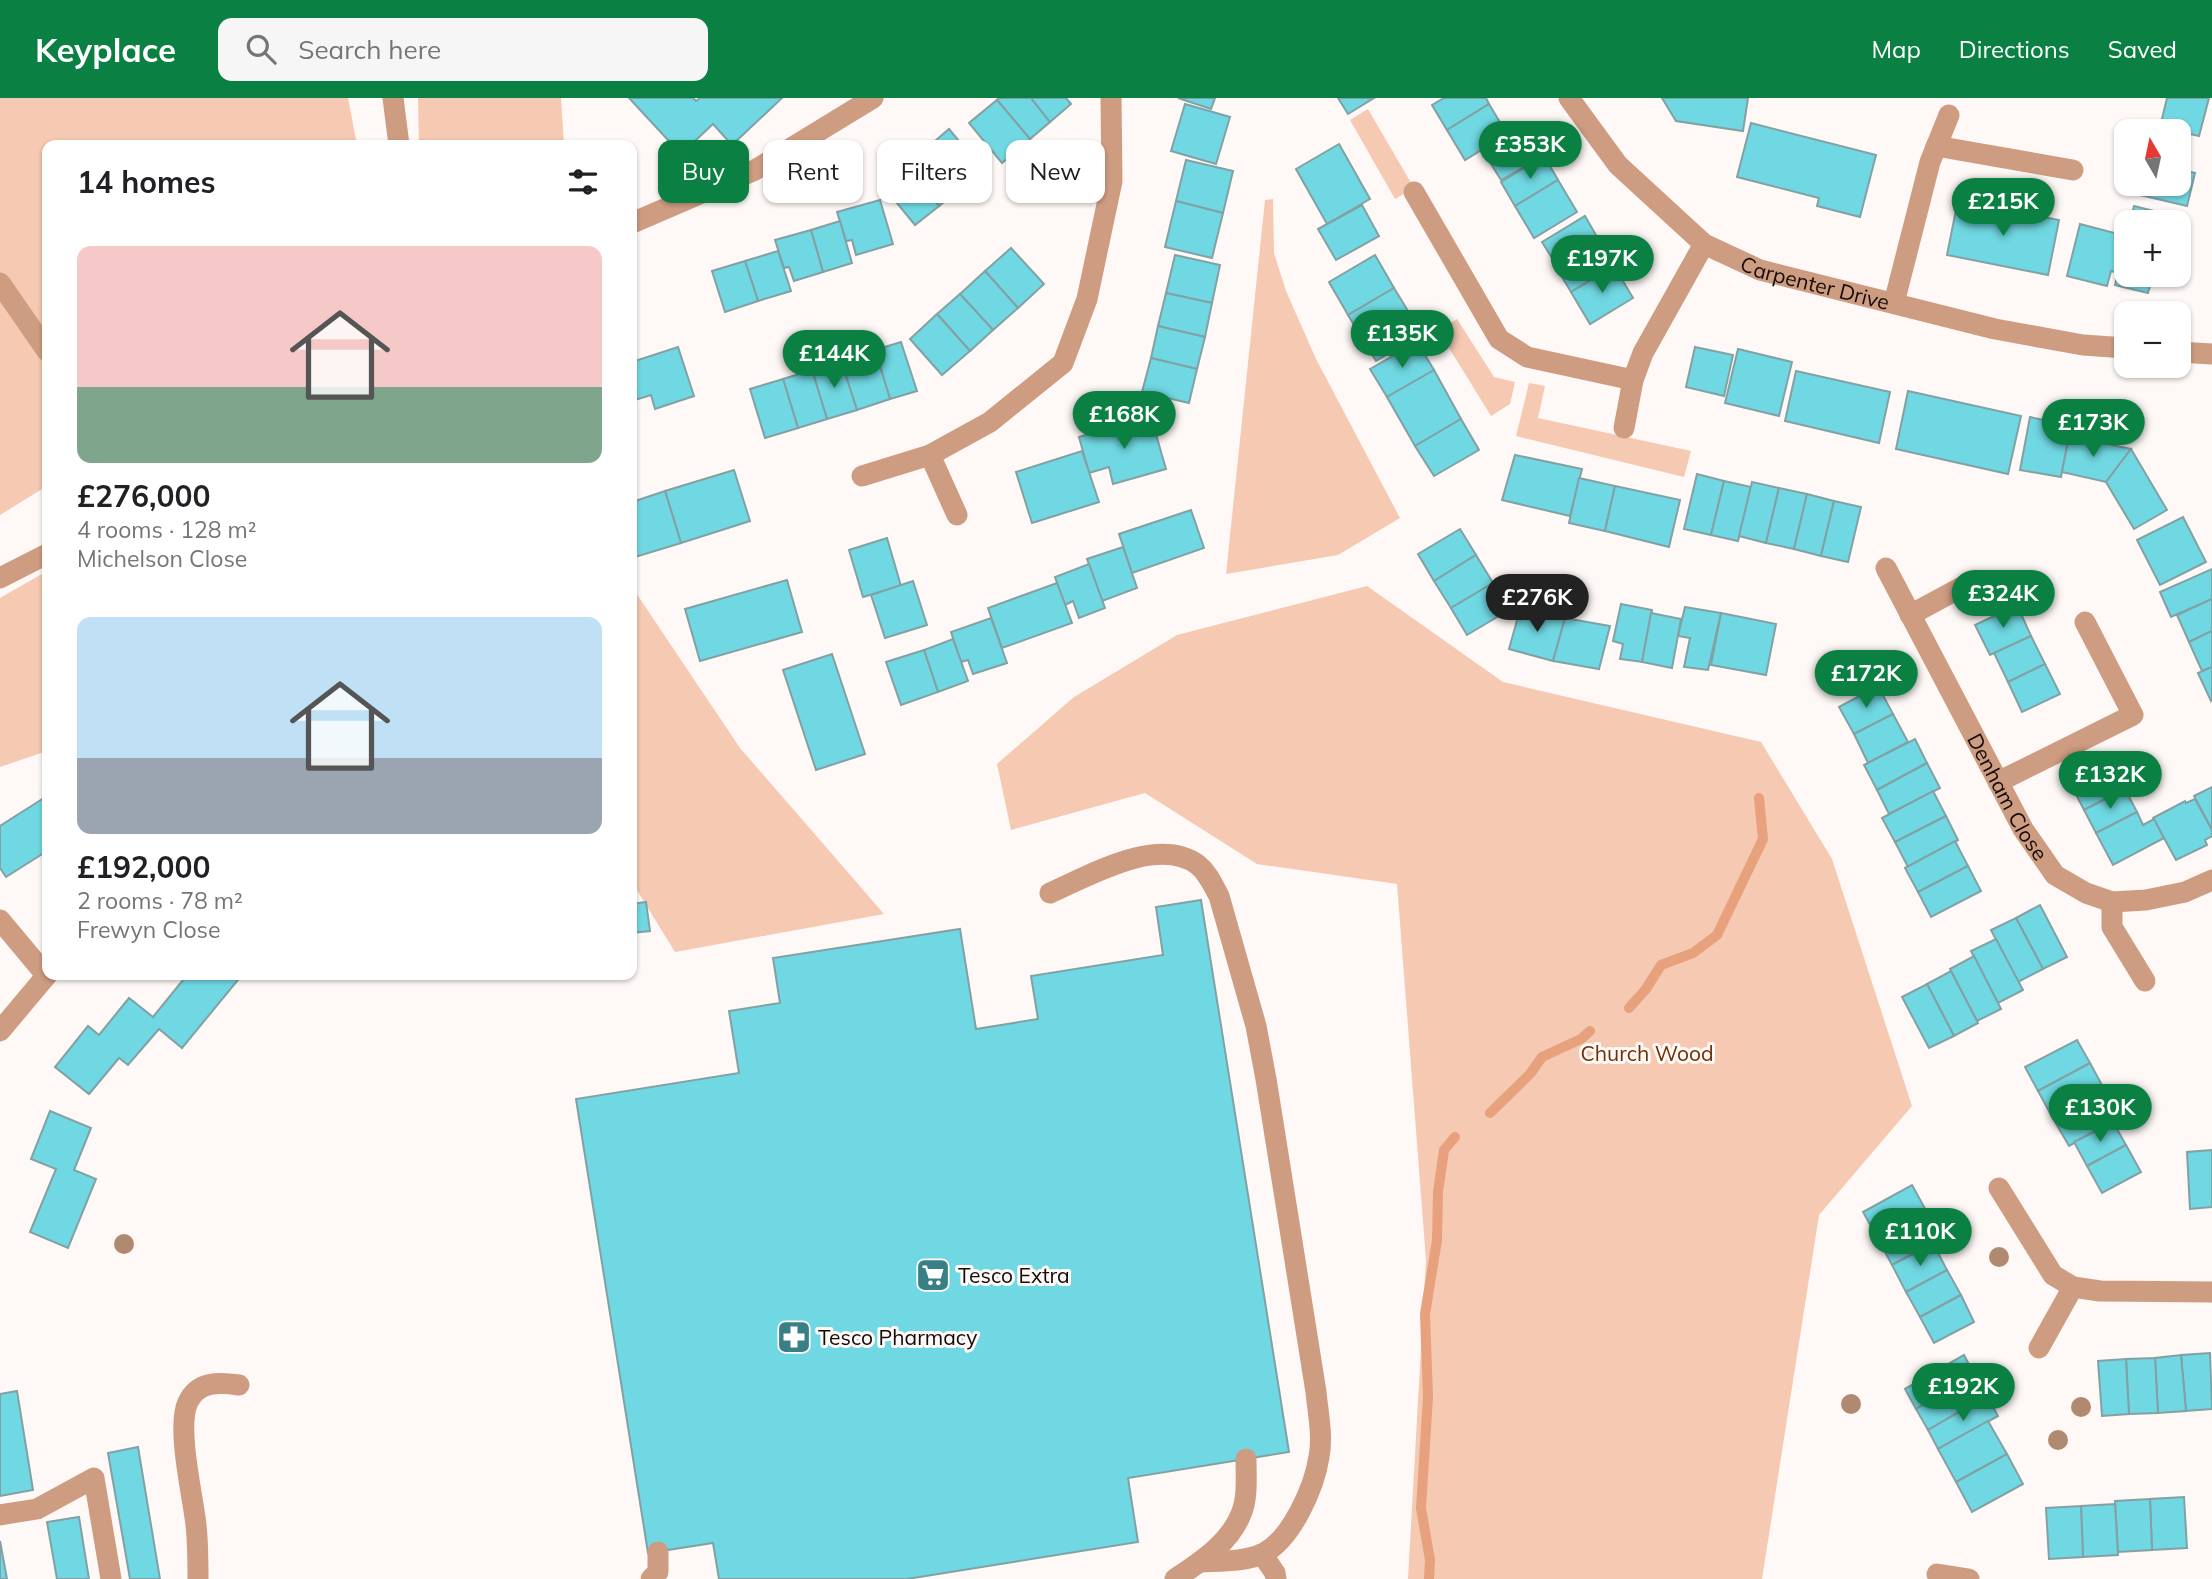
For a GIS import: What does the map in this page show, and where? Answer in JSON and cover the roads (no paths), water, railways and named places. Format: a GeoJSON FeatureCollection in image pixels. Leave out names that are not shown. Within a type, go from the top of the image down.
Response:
{"type":"FeatureCollection","features":[{"type":"Feature","properties":{"kind":"street"},"geometry":{"type":"LineString","coordinates":[[393,98],[398,140]]}},
{"type":"Feature","properties":{"kind":"street"},"geometry":{"type":"LineString","coordinates":[[637,221],[755,170],[873,98]]}},
{"type":"Feature","properties":{"kind":"street"},"geometry":{"type":"LineString","coordinates":[[862,476],[930,455],[990,422],[1063,363],[1087,299],[1112,181],[1111,98]]}},
{"type":"Feature","properties":{"kind":"street","name":"Carpenter Drive"},"geometry":{"type":"LineString","coordinates":[[1569,98],[1618,165],[1704,244],[1760,270],[1995,329],[2083,345],[2114,347]]}},
{"type":"Feature","properties":{"kind":"street"},"geometry":{"type":"LineString","coordinates":[[1894,303],[1930,162],[1949,115]]}},
{"type":"Feature","properties":{"kind":"street"},"geometry":{"type":"LineString","coordinates":[[1936,146],[2073,170]]}},
{"type":"Feature","properties":{"kind":"street"},"geometry":{"type":"LineString","coordinates":[[1414,192],[1499,339],[1527,357],[1633,380]]}},
{"type":"Feature","properties":{"kind":"street"},"geometry":{"type":"LineString","coordinates":[[1624,428],[1633,380],[1643,353],[1704,244]]}},
{"type":"Feature","properties":{"kind":"street"},"geometry":{"type":"LineString","coordinates":[[0,283],[42,344]]}},
{"type":"Feature","properties":{"kind":"street"},"geometry":{"type":"LineString","coordinates":[[2191,353],[2212,354]]}},
{"type":"Feature","properties":{"kind":"street"},"geometry":{"type":"LineString","coordinates":[[930,455],[957,515]]}},
{"type":"Feature","properties":{"kind":"street"},"geometry":{"type":"LineString","coordinates":[[0,578],[42,557]]}},
{"type":"Feature","properties":{"kind":"street","name":"Denham Close"},"geometry":{"type":"LineString","coordinates":[[1886,568],[2023,829],[2055,875],[2086,893],[2112,902],[2146,900],[2185,892],[2212,880]]}},
{"type":"Feature","properties":{"kind":"street"},"geometry":{"type":"LineString","coordinates":[[1910,615],[1962,587]]}},
{"type":"Feature","properties":{"kind":"street"},"geometry":{"type":"LineString","coordinates":[[1998,782],[2133,715],[2084,622]]}},
{"type":"Feature","properties":{"kind":"street"},"geometry":{"type":"LineString","coordinates":[[1051,893],[1117,863],[1144,855],[1163,854],[1196,864],[1209,876],[1219,896],[1256,1026],[1319,1421],[1320,1456],[1310,1489],[1292,1525],[1278,1544],[1262,1554],[1201,1562]]}},
{"type":"Feature","properties":{"kind":"street"},"geometry":{"type":"LineString","coordinates":[[2112,902],[2112,927],[2145,981]]}},
{"type":"Feature","properties":{"kind":"street"},"geometry":{"type":"LineString","coordinates":[[0,920],[42,969]]}},
{"type":"Feature","properties":{"kind":"street"},"geometry":{"type":"LineString","coordinates":[[0,1031],[43,980]]}},
{"type":"Feature","properties":{"kind":"street"},"geometry":{"type":"LineString","coordinates":[[1999,1188],[2053,1275],[2073,1287],[2100,1292],[2212,1292]]}},
{"type":"Feature","properties":{"kind":"street"},"geometry":{"type":"LineString","coordinates":[[2039,1348],[2073,1287]]}},
{"type":"Feature","properties":{"kind":"street"},"geometry":{"type":"LineString","coordinates":[[198,1579],[196,1527],[184,1434],[187,1404],[195,1392],[204,1386],[219,1382],[239,1385]]}},
{"type":"Feature","properties":{"kind":"street"},"geometry":{"type":"LineString","coordinates":[[1175,1579],[1201,1562],[1227,1538],[1241,1514],[1246,1487],[1246,1459]]}},
{"type":"Feature","properties":{"kind":"street"},"geometry":{"type":"LineString","coordinates":[[0,1515],[37,1509],[94,1478],[111,1579]]}},
{"type":"Feature","properties":{"kind":"street"},"geometry":{"type":"LineString","coordinates":[[651,1579],[658,1572],[658,1552]]}},
{"type":"Feature","properties":{"kind":"street"},"geometry":{"type":"LineString","coordinates":[[1262,1554],[1276,1579]]}},
{"type":"Feature","properties":{"kind":"street"},"geometry":{"type":"LineString","coordinates":[[1937,1574],[1969,1579]]}},
{"type":"Feature","properties":{"kind":"waterway"},"geometry":{"type":"LineString","coordinates":[[1629,1008],[1646,989],[1661,965],[1693,953],[1717,935],[1763,839],[1759,798]]}},
{"type":"Feature","properties":{"kind":"waterway"},"geometry":{"type":"LineString","coordinates":[[1490,1113],[1530,1074],[1542,1057],[1581,1039],[1590,1031]]}},
{"type":"Feature","properties":{"kind":"waterway"},"geometry":{"type":"LineString","coordinates":[[1429,1579],[1430,1560],[1421,1508],[1428,1397],[1425,1314],[1437,1240],[1438,1192],[1444,1150],[1455,1137]]}},
{"type":"Feature","properties":{"kind":"place","name":"Tesco Extra"},"geometry":{"type":"Point","coordinates":[933,1275]}},
{"type":"Feature","properties":{"kind":"place","name":"Tesco Pharmacy"},"geometry":{"type":"Point","coordinates":[794,1337]}},
{"type":"Feature","properties":{"kind":"park label","name":"Church Wood"},"geometry":{"type":"Point","coordinates":[1647,1053]}}]}
